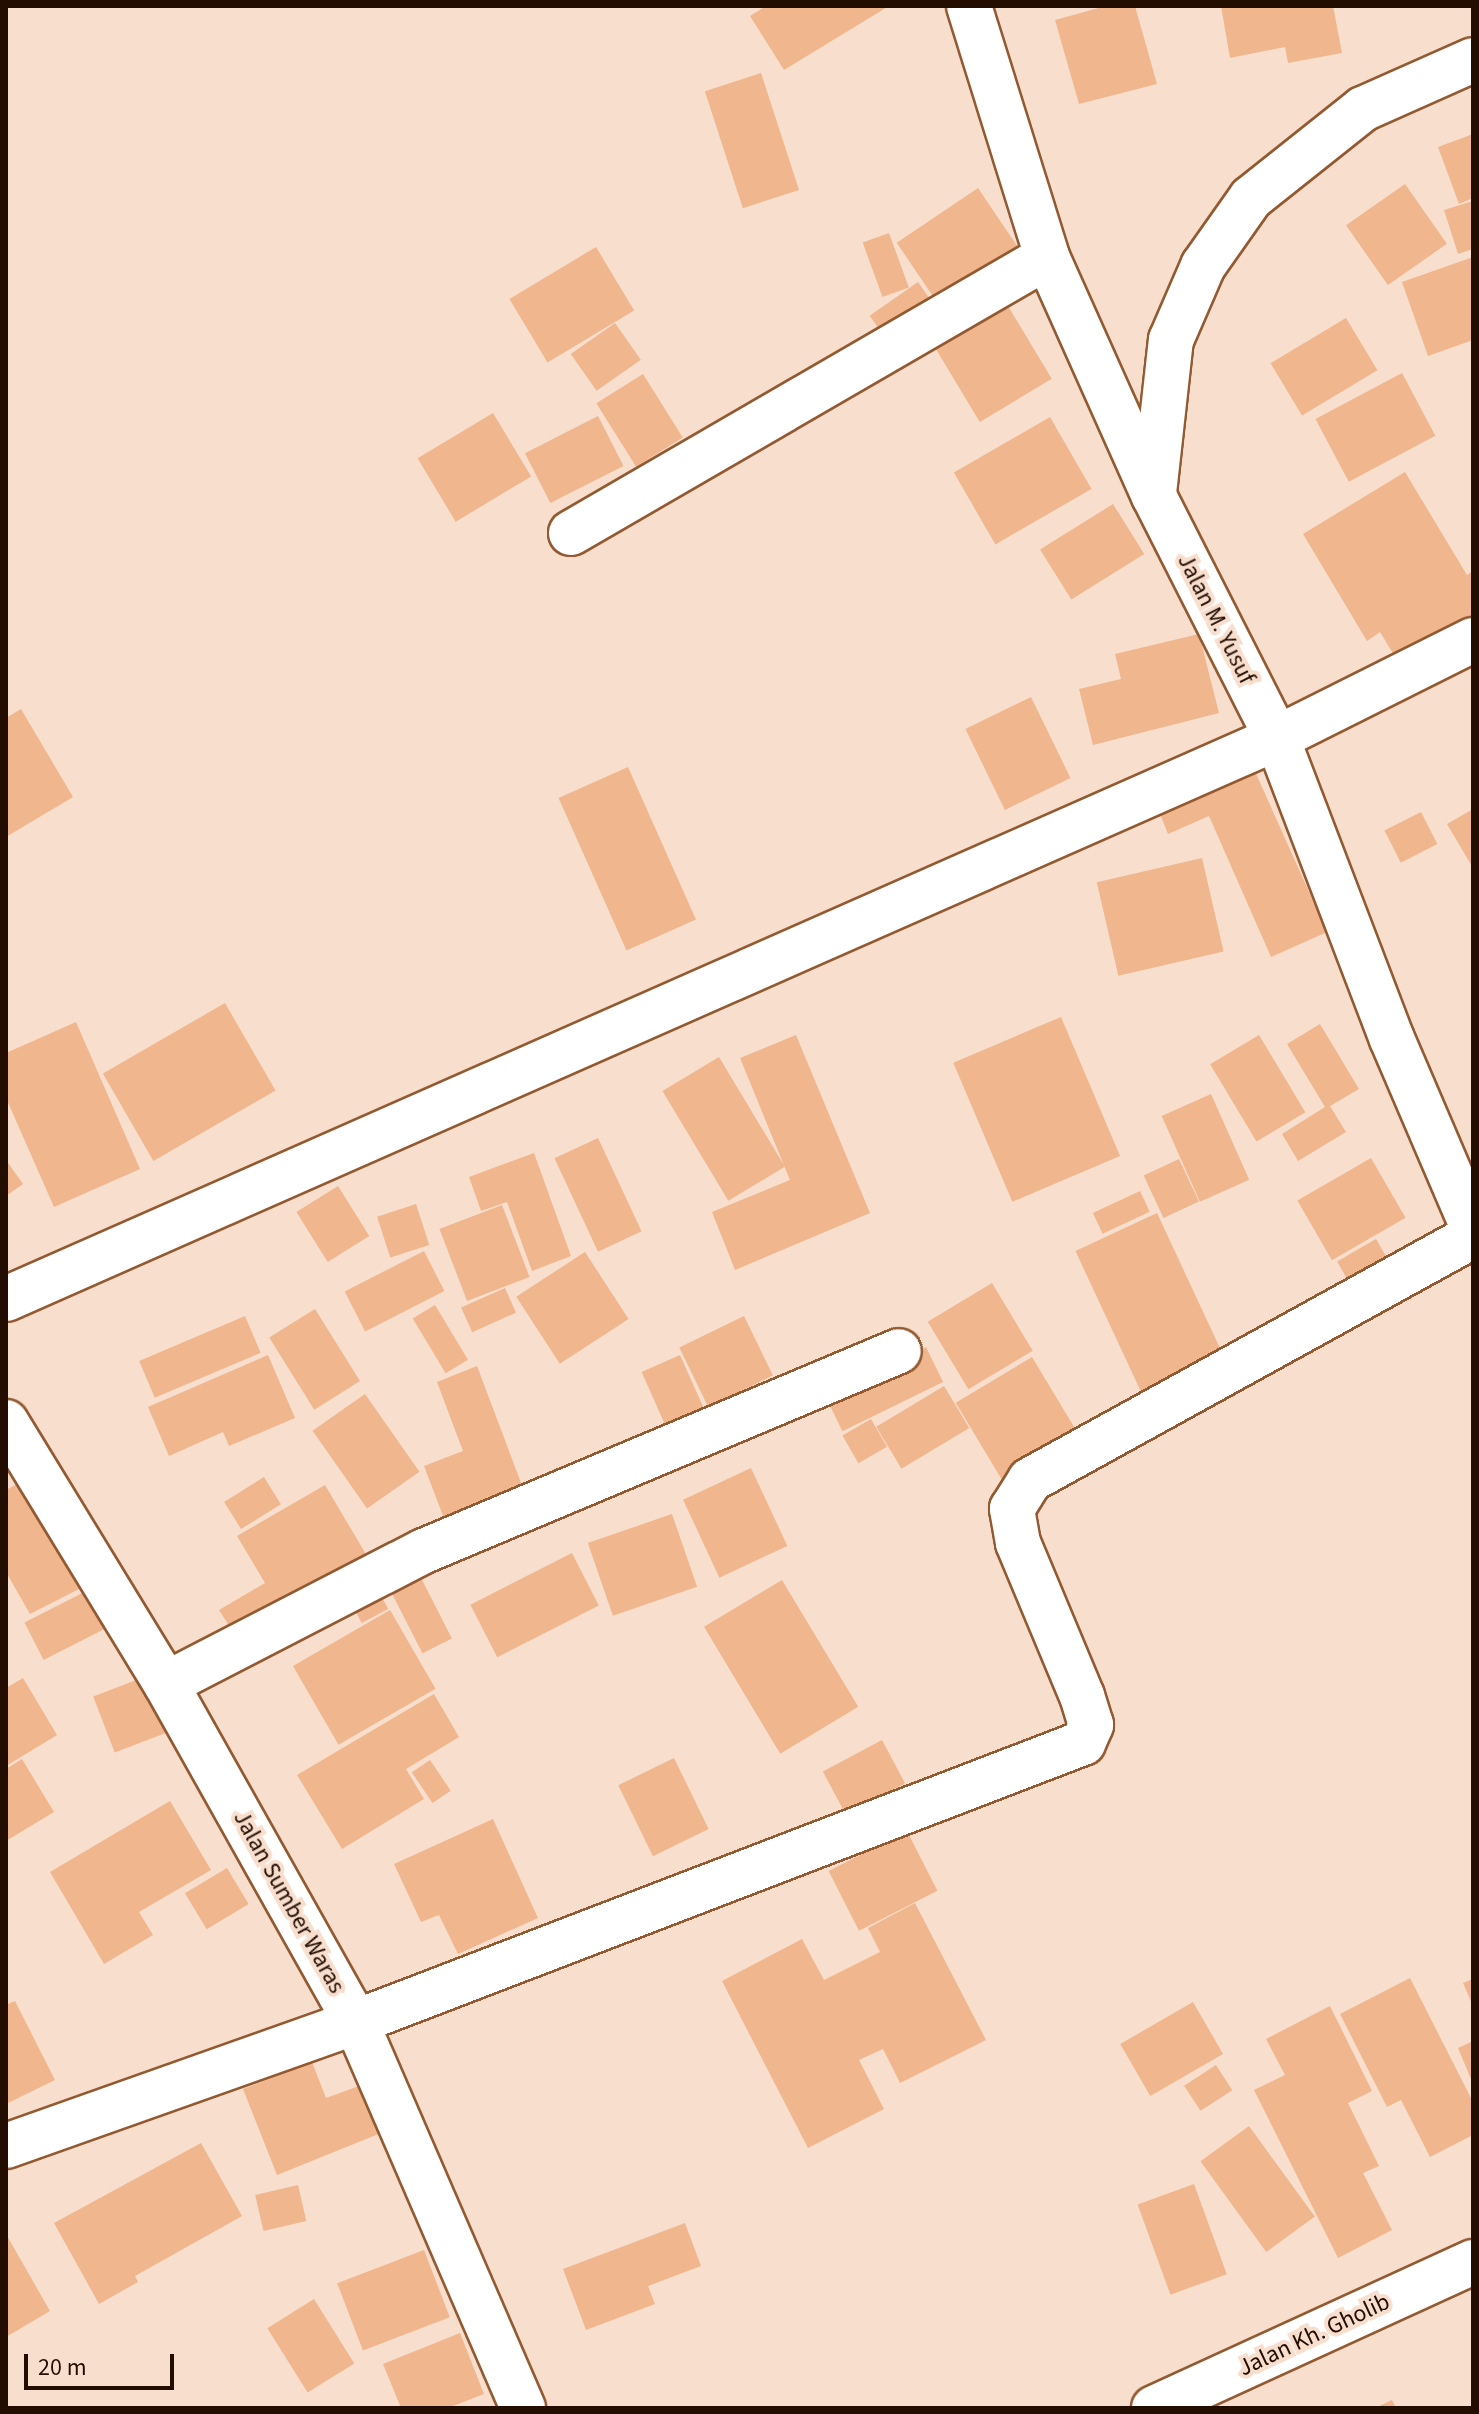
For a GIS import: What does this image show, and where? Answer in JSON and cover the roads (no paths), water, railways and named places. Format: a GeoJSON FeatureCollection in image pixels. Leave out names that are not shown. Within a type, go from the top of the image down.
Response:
{"type":"FeatureCollection","features":[{"type":"Feature","properties":{"kind":"street","name":"Jalan M. Yusuf"},"geometry":{"type":"LineString","coordinates":[[969,6],[1047,257],[1154,496],[1277,738],[1392,1039],[1473,1228]]}},
{"type":"Feature","properties":{"kind":"street"},"geometry":{"type":"LineString","coordinates":[[1154,496],[1171,340],[1203,266],[1251,198],[1363,109],[1473,60]]}},
{"type":"Feature","properties":{"kind":"street"},"geometry":{"type":"LineString","coordinates":[[571,533],[1047,257]]}},
{"type":"Feature","properties":{"kind":"street"},"geometry":{"type":"LineString","coordinates":[[6,1299],[1277,738],[1473,640]]}},
{"type":"Feature","properties":{"kind":"street"},"geometry":{"type":"LineString","coordinates":[[6,2146],[356,2022],[1083,1743],[1091,1725],[1082,1696],[1018,1543],[1012,1509],[1030,1480],[1473,1236]]}},
{"type":"Feature","properties":{"kind":"street"},"geometry":{"type":"LineString","coordinates":[[166,1684],[424,1551],[899,1351]]}},
{"type":"Feature","properties":{"kind":"street","name":"Jalan Sumber Waras"},"geometry":{"type":"LineString","coordinates":[[6,1422],[166,1684],[356,2022],[523,2408]]}},
{"type":"Feature","properties":{"kind":"street","name":"Jalan Kh. Gholib"},"geometry":{"type":"LineString","coordinates":[[1154,2408],[1473,2262]]}}]}
